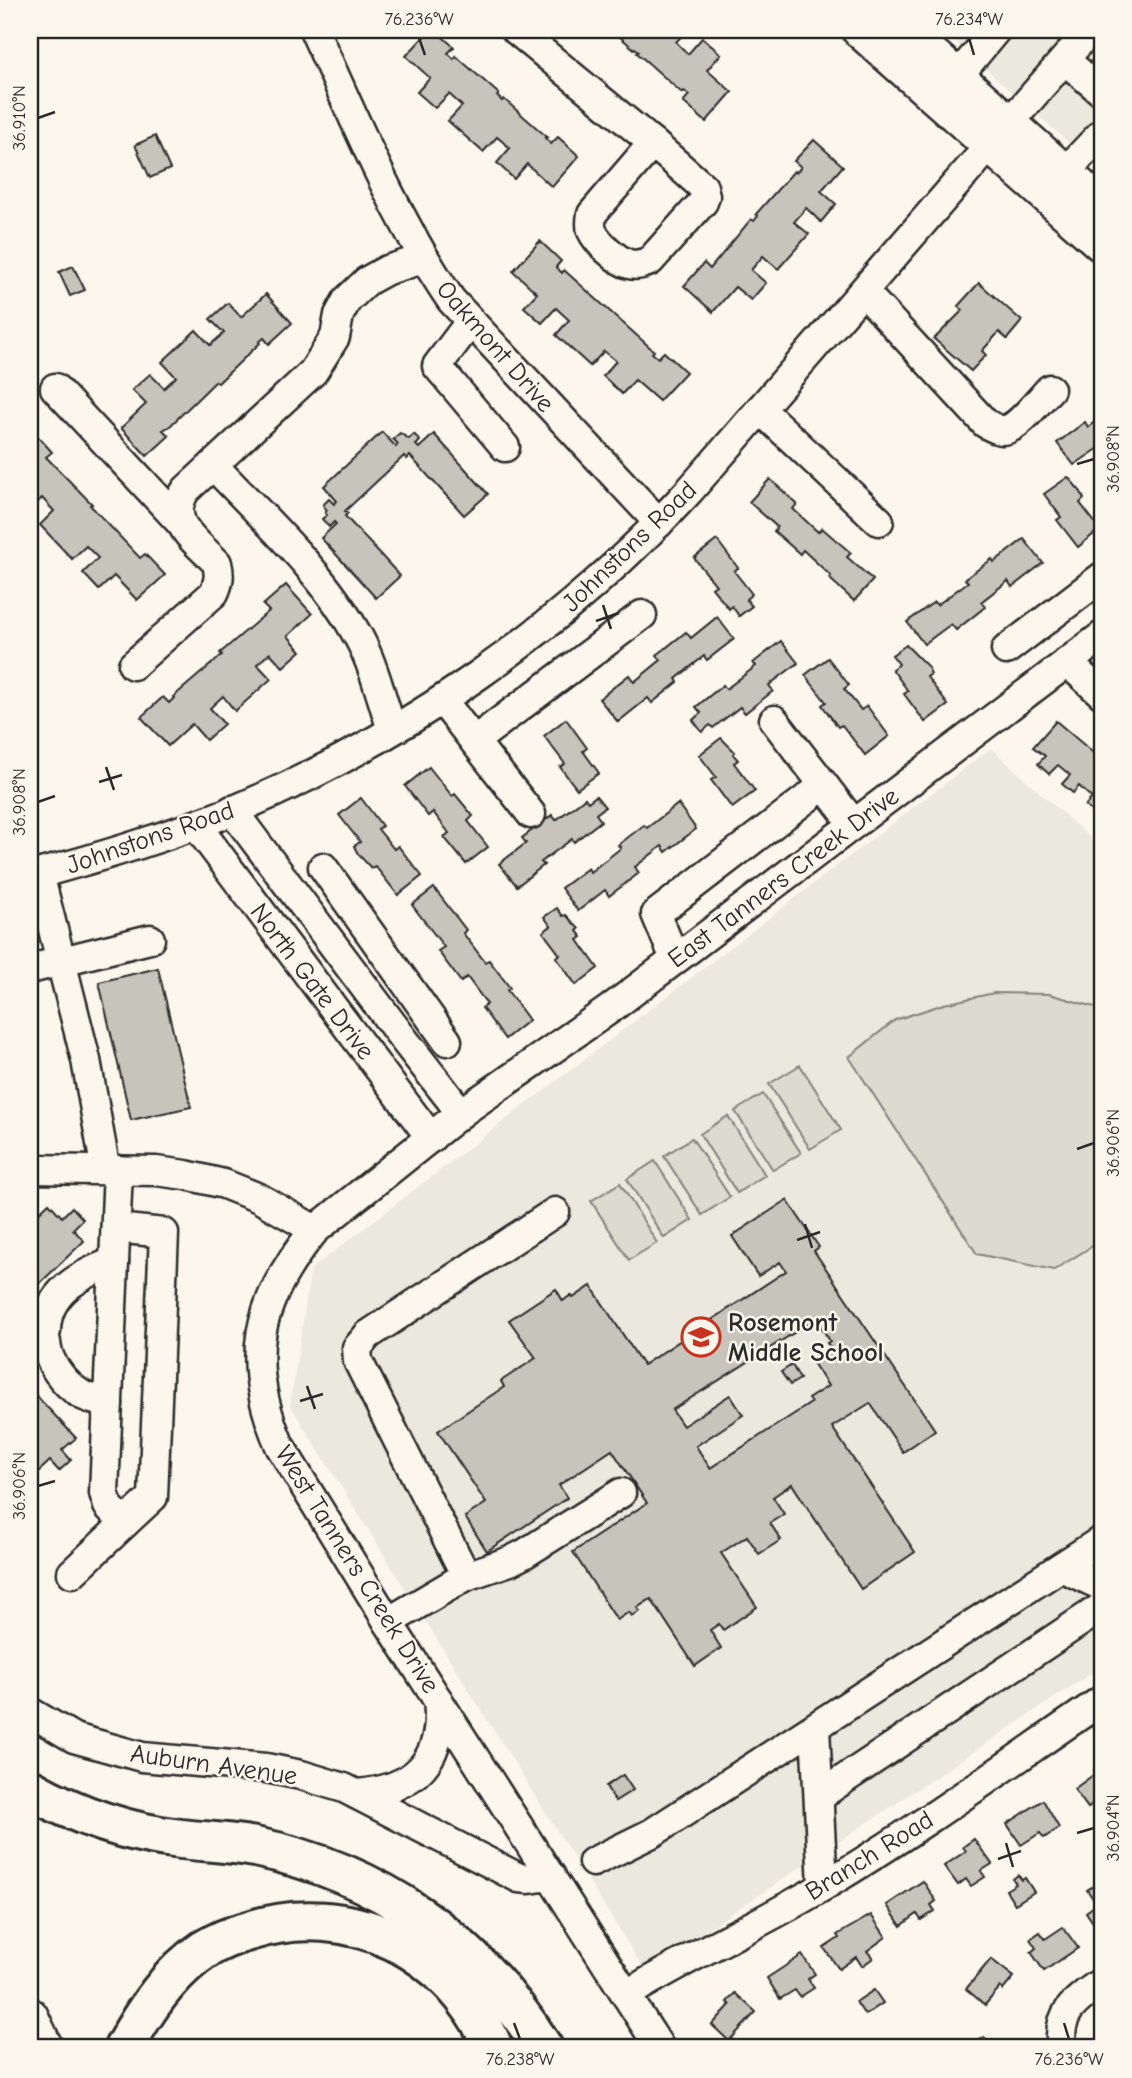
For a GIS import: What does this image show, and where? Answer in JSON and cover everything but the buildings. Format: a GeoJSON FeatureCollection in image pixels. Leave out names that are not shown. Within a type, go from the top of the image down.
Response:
{"type":"FeatureCollection","features":[{"type":"Feature","properties":{"kind":"highway"},"geometry":{"type":"LineString","coordinates":[[30,1789],[51,1801],[124,1828],[181,1839],[254,1847],[299,1857],[342,1872],[383,1892],[422,1916],[491,1976],[524,2018],[543,2048]]}},
{"type":"Feature","properties":{"kind":"highway"},"geometry":{"type":"LineString","coordinates":[[124,2048],[138,2022],[159,1993],[204,1950],[262,1926],[318,1920],[349,1924],[380,1933],[430,1962],[470,2005],[492,2048]]}},
{"type":"Feature","properties":{"kind":"main road"},"geometry":{"type":"LineString","coordinates":[[860,30],[1000,135],[1064,173],[1102,206]]}},
{"type":"Feature","properties":{"kind":"main road"},"geometry":{"type":"LineString","coordinates":[[904,30],[957,77],[1000,135],[1102,244]]}},
{"type":"Feature","properties":{"kind":"main road"},"geometry":{"type":"LineString","coordinates":[[30,2016],[45,2048]]}},
{"type":"Feature","properties":{"kind":"street"},"geometry":{"type":"LineString","coordinates":[[516,30],[653,143]]}},
{"type":"Feature","properties":{"kind":"street"},"geometry":{"type":"LineString","coordinates":[[957,77],[996,30]]}},
{"type":"Feature","properties":{"kind":"street","name":"Johnstons Road"},"geometry":{"type":"LineString","coordinates":[[30,877],[196,825],[304,778],[442,700],[580,597],[659,523],[864,292],[1090,30]]}},
{"type":"Feature","properties":{"kind":"street","name":"Oakmont Drive"},"geometry":{"type":"LineString","coordinates":[[320,32],[359,130],[423,259],[450,300],[659,523]]}},
{"type":"Feature","properties":{"kind":"street"},"geometry":{"type":"LineString","coordinates":[[1065,60],[1102,92]]}},
{"type":"Feature","properties":{"kind":"street"},"geometry":{"type":"LineString","coordinates":[[1064,173],[1102,132]]}},
{"type":"Feature","properties":{"kind":"street"},"geometry":{"type":"LineString","coordinates":[[179,522],[179,499],[186,490],[313,372],[335,337],[339,316],[347,300],[367,281],[387,270],[423,259]]}},
{"type":"Feature","properties":{"kind":"street"},"geometry":{"type":"LineString","coordinates":[[864,292],[985,423],[994,428],[1012,429],[1050,388]]}},
{"type":"Feature","properties":{"kind":"street"},"geometry":{"type":"LineString","coordinates":[[470,322],[437,366],[505,447]]}},
{"type":"Feature","properties":{"kind":"street"},"geometry":{"type":"LineString","coordinates":[[55,388],[217,563],[219,583],[214,593],[133,665]]}},
{"type":"Feature","properties":{"kind":"street"},"geometry":{"type":"LineString","coordinates":[[760,410],[879,521]]}},
{"type":"Feature","properties":{"kind":"street"},"geometry":{"type":"LineString","coordinates":[[213,465],[339,605],[360,640],[392,730]]}},
{"type":"Feature","properties":{"kind":"street"},"geometry":{"type":"LineString","coordinates":[[1006,650],[1102,577]]}},
{"type":"Feature","properties":{"kind":"street"},"geometry":{"type":"LineString","coordinates":[[474,741],[642,615]]}},
{"type":"Feature","properties":{"kind":"street","name":"East Tanners Creek Drive"},"geometry":{"type":"LineString","coordinates":[[461,1113],[610,1009],[853,822],[1102,636]]}},
{"type":"Feature","properties":{"kind":"street"},"geometry":{"type":"LineString","coordinates":[[1067,662],[1102,694]]}},
{"type":"Feature","properties":{"kind":"street"},"geometry":{"type":"LineString","coordinates":[[442,700],[531,814]]}},
{"type":"Feature","properties":{"kind":"street"},"geometry":{"type":"LineString","coordinates":[[774,720],[853,822]]}},
{"type":"Feature","properties":{"kind":"street"},"geometry":{"type":"LineString","coordinates":[[675,959],[656,915],[824,785]]}},
{"type":"Feature","properties":{"kind":"street","name":"North Gate Drive"},"geometry":{"type":"LineString","coordinates":[[232,810],[461,1113]]}},
{"type":"Feature","properties":{"kind":"street","name":"North Gate Drive"},"geometry":{"type":"LineString","coordinates":[[196,825],[431,1138]]}},
{"type":"Feature","properties":{"kind":"street"},"geometry":{"type":"LineString","coordinates":[[323,867],[447,1041]]}},
{"type":"Feature","properties":{"kind":"street"},"geometry":{"type":"LineString","coordinates":[[30,877],[41,882],[112,1171],[116,1228],[104,1493],[107,1506],[125,1524]]}},
{"type":"Feature","properties":{"kind":"street"},"geometry":{"type":"LineString","coordinates":[[30,969],[150,939]]}},
{"type":"Feature","properties":{"kind":"street"},"geometry":{"type":"LineString","coordinates":[[346,962],[376,941]]}},
{"type":"Feature","properties":{"kind":"street","name":"West Tanners Creek Drive"},"geometry":{"type":"LineString","coordinates":[[461,1113],[315,1230],[297,1252],[280,1278],[268,1307],[258,1355],[260,1384],[268,1419],[280,1446],[388,1622],[660,2048]]}},
{"type":"Feature","properties":{"kind":"street"},"geometry":{"type":"LineString","coordinates":[[30,1169],[166,1172],[224,1184],[259,1198],[315,1230]]}},
{"type":"Feature","properties":{"kind":"street"},"geometry":{"type":"LineString","coordinates":[[466,1576],[358,1361],[357,1348],[368,1335],[555,1212]]}},
{"type":"Feature","properties":{"kind":"street"},"geometry":{"type":"LineString","coordinates":[[72,1573],[153,1497],[164,1233],[116,1228]]}},
{"type":"Feature","properties":{"kind":"street"},"geometry":{"type":"LineString","coordinates":[[108,1404],[81,1394],[47,1357],[46,1318],[51,1304],[69,1286],[89,1271],[114,1262]]}},
{"type":"Feature","properties":{"kind":"street"},"geometry":{"type":"LineString","coordinates":[[388,1622],[466,1576],[524,1554],[621,1493]]}},
{"type":"Feature","properties":{"kind":"street"},"geometry":{"type":"LineString","coordinates":[[593,1862],[652,1833],[1102,1540]]}},
{"type":"Feature","properties":{"kind":"street"},"geometry":{"type":"LineString","coordinates":[[1061,1567],[1102,1586]]}},
{"type":"Feature","properties":{"kind":"street"},"geometry":{"type":"LineString","coordinates":[[819,1796],[1102,1607]]}},
{"type":"Feature","properties":{"kind":"street"},"geometry":{"type":"LineString","coordinates":[[356,1794],[392,1788],[410,1779],[423,1768],[438,1738],[438,1700]]}},
{"type":"Feature","properties":{"kind":"street","name":"Branch Road"},"geometry":{"type":"LineString","coordinates":[[626,1995],[665,1970],[824,1886],[899,1841],[1102,1700]]}},
{"type":"Feature","properties":{"kind":"street","name":"Auburn Avenue"},"geometry":{"type":"LineString","coordinates":[[30,1712],[74,1738],[129,1754],[181,1762],[230,1763],[301,1775],[356,1794],[519,1878],[551,1876]]}},
{"type":"Feature","properties":{"kind":"street"},"geometry":{"type":"LineString","coordinates":[[815,1728],[824,1886]]}},
{"type":"Feature","properties":{"kind":"street"},"geometry":{"type":"LineString","coordinates":[[1062,2048],[1060,2032],[1063,2020],[1081,1997],[1102,1982]]}},
{"type":"Feature","properties":{"kind":"shaded area"},"geometry":{"type":"Polygon","coordinates":[[[942,30],[1102,30],[1102,172],[942,30]]]}},
{"type":"Feature","properties":{"kind":"shaded area","name":"Rosemont Middle School"},"geometry":{"type":"Polygon","coordinates":[[[991,748],[1102,849],[1102,1666],[645,1971],[290,1405],[311,1269],[991,748]]]}},
{"type":"Feature","properties":{"kind":"shaded area"},"geometry":{"type":"Polygon","coordinates":[[[994,993],[1049,994],[1102,1009],[1102,1240],[1054,1270],[977,1254],[849,1057],[895,1020],[944,1004],[994,993]]]}},
{"type":"Feature","properties":{"kind":"shaded area"},"geometry":{"type":"Polygon","coordinates":[[[800,1065],[841,1130],[810,1149],[769,1084],[800,1065]]]}},
{"type":"Feature","properties":{"kind":"shaded area"},"geometry":{"type":"Polygon","coordinates":[[[763,1094],[801,1153],[773,1170],[735,1111],[763,1094]]]}},
{"type":"Feature","properties":{"kind":"shaded area"},"geometry":{"type":"Polygon","coordinates":[[[728,1116],[765,1175],[737,1193],[700,1134],[728,1116]]]}},
{"type":"Feature","properties":{"kind":"shaded area"},"geometry":{"type":"Polygon","coordinates":[[[692,1138],[730,1197],[702,1215],[664,1156],[692,1138]]]}},
{"type":"Feature","properties":{"kind":"shaded area"},"geometry":{"type":"Polygon","coordinates":[[[655,1161],[692,1220],[664,1238],[627,1179],[655,1161]]]}},
{"type":"Feature","properties":{"kind":"shaded area"},"geometry":{"type":"Polygon","coordinates":[[[620,1183],[657,1243],[629,1260],[591,1201],[620,1183]]]}},
{"type":"Feature","properties":{"kind":"place","name":"Rosemont Middle School"},"geometry":{"type":"Point","coordinates":[701,1337]}}]}
